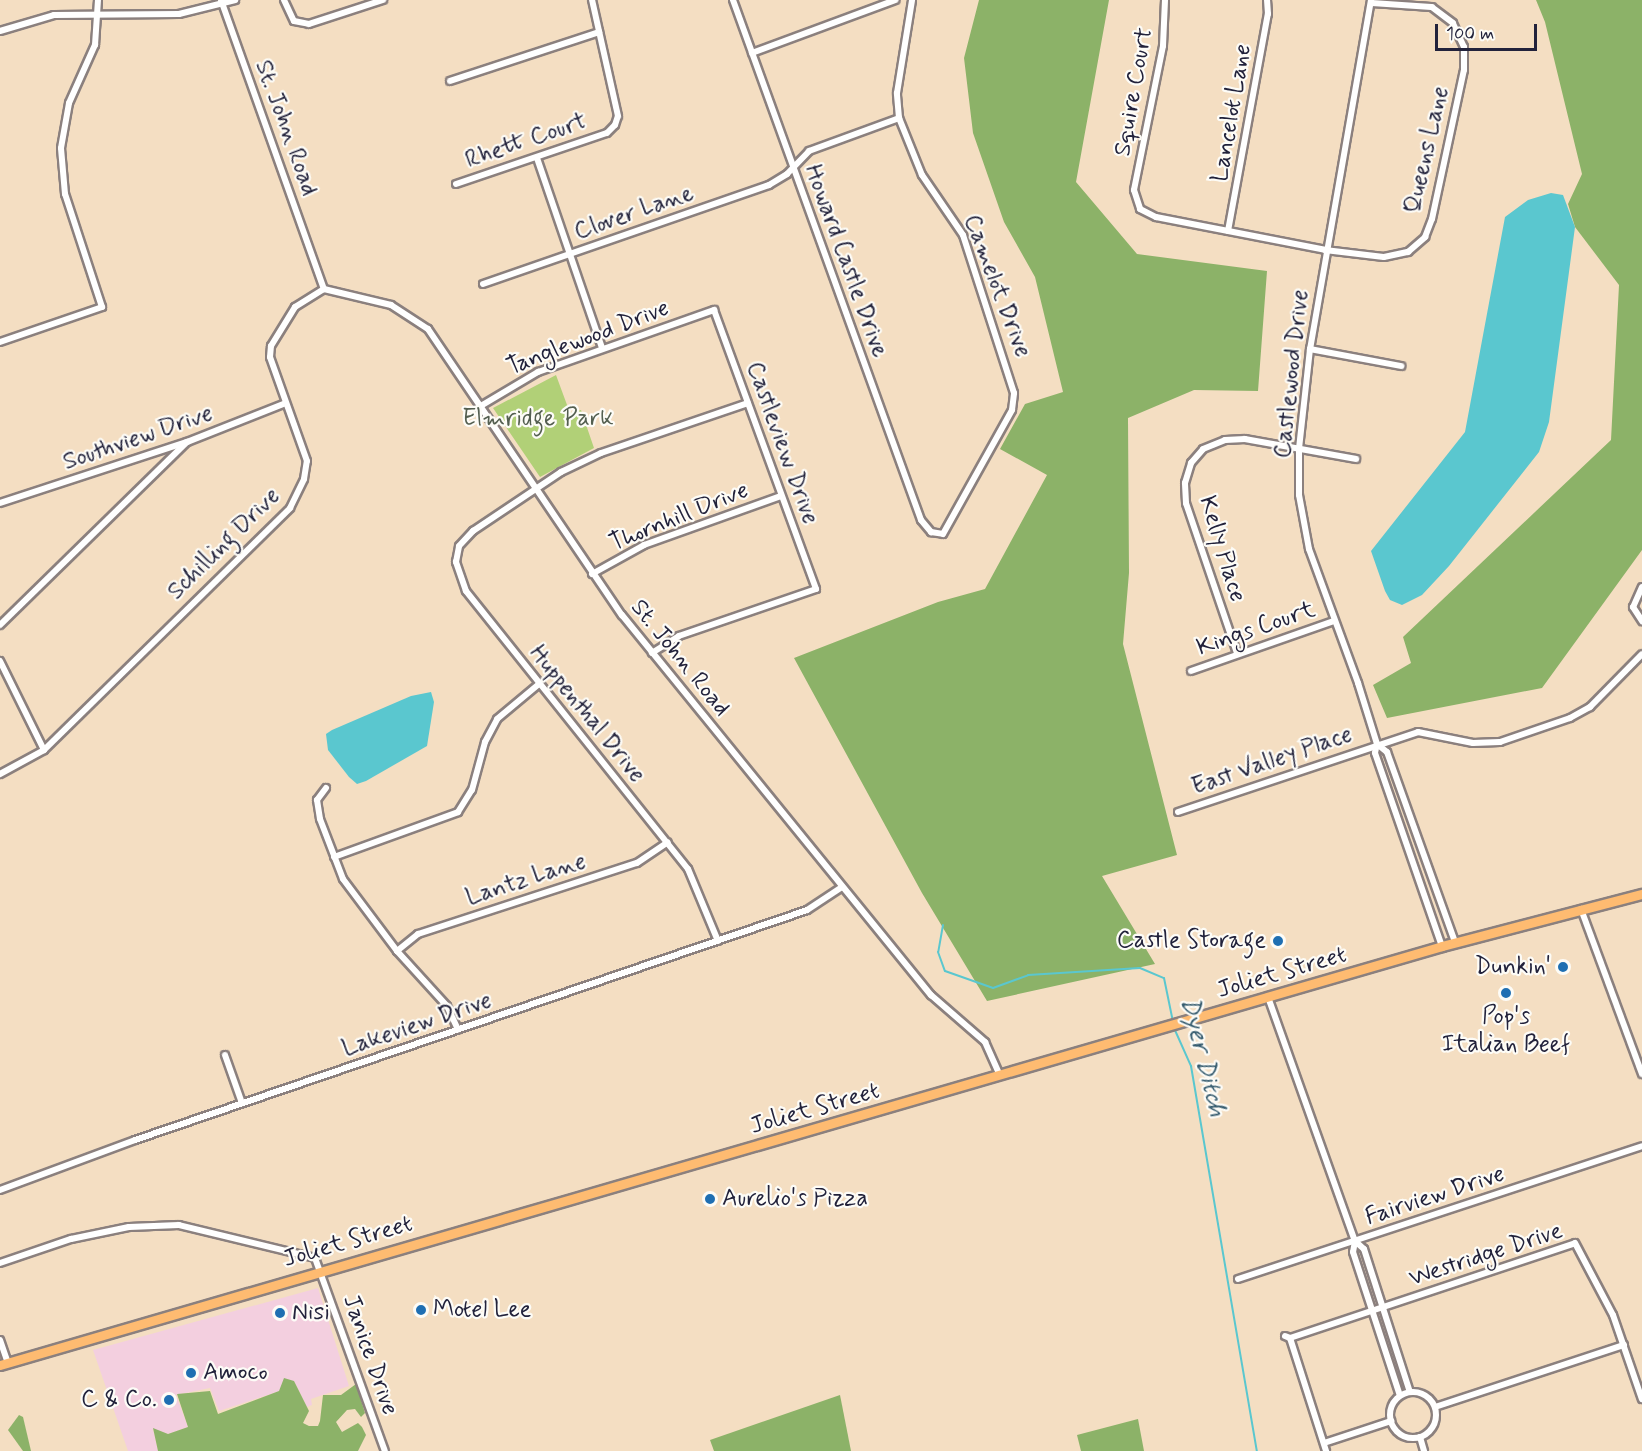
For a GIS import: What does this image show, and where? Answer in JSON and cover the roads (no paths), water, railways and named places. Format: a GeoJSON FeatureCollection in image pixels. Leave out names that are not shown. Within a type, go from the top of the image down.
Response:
{"type":"FeatureCollection","features":[{"type":"Feature","properties":{"kind":"main road","name":"Joliet Street"},"geometry":{"type":"LineString","coordinates":[[4,1364],[1455,942],[1642,894]]}},
{"type":"Feature","properties":{"kind":"street"},"geometry":{"type":"LineString","coordinates":[[0,342],[102,307],[65,194],[61,148],[69,104],[95,45],[99,15],[98,0]]}},
{"type":"Feature","properties":{"kind":"street"},"geometry":{"type":"LineString","coordinates":[[0,31],[54,15],[179,14],[235,0]]}},
{"type":"Feature","properties":{"kind":"street"},"geometry":{"type":"LineString","coordinates":[[284,0],[294,21],[309,24],[383,0]]}},
{"type":"Feature","properties":{"kind":"street"},"geometry":{"type":"LineString","coordinates":[[450,81],[599,32],[592,0]]}},
{"type":"Feature","properties":{"kind":"street","name":"Howard Castle Drive"},"geometry":{"type":"LineString","coordinates":[[733,0],[921,520],[931,532]]}},
{"type":"Feature","properties":{"kind":"street"},"geometry":{"type":"LineString","coordinates":[[752,52],[895,0]]}},
{"type":"Feature","properties":{"kind":"street","name":"Camelot Drive"},"geometry":{"type":"LineString","coordinates":[[912,0],[897,93],[899,118],[922,175],[963,235],[1014,393],[1012,410],[947,527],[942,534],[931,532]]}},
{"type":"Feature","properties":{"kind":"street","name":"Squire Court"},"geometry":{"type":"LineString","coordinates":[[1134,190],[1163,46],[1165,0]]}},
{"type":"Feature","properties":{"kind":"street","name":"Lancelot Lane"},"geometry":{"type":"LineString","coordinates":[[1228,231],[1268,14],[1267,0]]}},
{"type":"Feature","properties":{"kind":"street","name":"St. John Road"},"geometry":{"type":"LineString","coordinates":[[221,2],[324,290],[391,305],[428,329],[592,574],[652,653],[931,995],[976,1032],[993,1055],[1000,1076]]}},
{"type":"Feature","properties":{"kind":"street","name":"Queens Lane"},"geometry":{"type":"LineString","coordinates":[[1134,190],[1140,210],[1156,217],[1325,250],[1383,257],[1408,252],[1425,237],[1432,219],[1464,70],[1464,47],[1456,28],[1444,14],[1422,5],[1371,2]]}},
{"type":"Feature","properties":{"kind":"street","name":"Castlewood Drive"},"geometry":{"type":"LineString","coordinates":[[1371,2],[1325,250],[1310,349],[1299,448],[1299,495],[1309,549],[1377,744],[1375,753],[1442,946]]}},
{"type":"Feature","properties":{"kind":"street","name":"Rhett Court"},"geometry":{"type":"LineString","coordinates":[[456,183],[537,158],[607,132],[618,116],[599,32]]}},
{"type":"Feature","properties":{"kind":"street","name":"Clover Lane"},"geometry":{"type":"LineString","coordinates":[[483,284],[769,185],[793,167],[809,151],[899,118]]}},
{"type":"Feature","properties":{"kind":"street"},"geometry":{"type":"LineString","coordinates":[[537,158],[602,348]]}},
{"type":"Feature","properties":{"kind":"street","name":"Schilling Drive"},"geometry":{"type":"LineString","coordinates":[[0,774],[44,750],[290,508],[304,479],[307,461],[270,357],[271,346],[295,307],[324,290]]}},
{"type":"Feature","properties":{"kind":"street","name":"Tanglewood Drive"},"geometry":{"type":"LineString","coordinates":[[479,407],[538,372],[714,309]]}},
{"type":"Feature","properties":{"kind":"street","name":"Castleview Drive"},"geometry":{"type":"LineString","coordinates":[[652,653],[679,636],[816,589],[714,309]]}},
{"type":"Feature","properties":{"kind":"street"},"geometry":{"type":"LineString","coordinates":[[1310,349],[1401,366]]}},
{"type":"Feature","properties":{"kind":"street","name":"Southview Drive"},"geometry":{"type":"LineString","coordinates":[[0,503],[187,442],[286,403]]}},
{"type":"Feature","properties":{"kind":"street","name":"Huppenthal Drive"},"geometry":{"type":"LineString","coordinates":[[718,941],[697,884],[668,842],[466,591],[458,575],[459,546],[490,518],[534,489],[602,453],[748,403]]}},
{"type":"Feature","properties":{"kind":"street","name":"Kelly Place"},"geometry":{"type":"LineString","coordinates":[[1237,653],[1186,503],[1188,473],[1203,449],[1225,440],[1245,439],[1356,459]]}},
{"type":"Feature","properties":{"kind":"street"},"geometry":{"type":"LineString","coordinates":[[0,625],[187,442]]}},
{"type":"Feature","properties":{"kind":"street","name":"Thornhill Drive"},"geometry":{"type":"LineString","coordinates":[[592,574],[644,545],[781,496]]}},
{"type":"Feature","properties":{"kind":"street"},"geometry":{"type":"LineString","coordinates":[[1642,587],[1633,608],[1642,621]]}},
{"type":"Feature","properties":{"kind":"street","name":"Kings Court"},"geometry":{"type":"LineString","coordinates":[[1191,671],[1237,653],[1334,621]]}},
{"type":"Feature","properties":{"kind":"street","name":"East Valley Place"},"geometry":{"type":"LineString","coordinates":[[1178,812],[1418,732],[1473,743],[1500,742],[1570,718],[1590,707],[1642,654]]}},
{"type":"Feature","properties":{"kind":"street"},"geometry":{"type":"LineString","coordinates":[[0,660],[44,750]]}},
{"type":"Feature","properties":{"kind":"street"},"geometry":{"type":"LineString","coordinates":[[334,857],[458,812],[472,790],[484,741],[497,719],[539,684]]}},
{"type":"Feature","properties":{"kind":"street","name":"Castlewood Drive"},"geometry":{"type":"LineString","coordinates":[[1377,744],[1387,752],[1455,942]]}},
{"type":"Feature","properties":{"kind":"street"},"geometry":{"type":"LineString","coordinates":[[326,788],[317,800],[334,857],[357,902],[397,951],[447,1006],[458,1030]]}},
{"type":"Feature","properties":{"kind":"street","name":"Lantz Lane"},"geometry":{"type":"LineString","coordinates":[[397,951],[418,934],[637,863],[668,842]]}},
{"type":"Feature","properties":{"kind":"street","name":"Lakeview Drive"},"geometry":{"type":"LineString","coordinates":[[0,1190],[242,1103],[807,910],[842,887]]}},
{"type":"Feature","properties":{"kind":"street"},"geometry":{"type":"LineString","coordinates":[[1581,909],[1642,1074]]}},
{"type":"Feature","properties":{"kind":"street"},"geometry":{"type":"LineString","coordinates":[[1268,997],[1355,1241],[1364,1249],[1410,1392]]}},
{"type":"Feature","properties":{"kind":"street"},"geometry":{"type":"LineString","coordinates":[[225,1054],[242,1103]]}},
{"type":"Feature","properties":{"kind":"street","name":"Fairview Drive"},"geometry":{"type":"LineString","coordinates":[[1238,1279],[1642,1146]]}},
{"type":"Feature","properties":{"kind":"street"},"geometry":{"type":"LineString","coordinates":[[0,1263],[71,1239],[129,1227],[179,1225],[310,1256],[322,1270]]}},
{"type":"Feature","properties":{"kind":"street"},"geometry":{"type":"LineString","coordinates":[[1355,1241],[1353,1252],[1400,1396]]}},
{"type":"Feature","properties":{"kind":"street","name":"Westridge Drive"},"geometry":{"type":"LineString","coordinates":[[1383,1308],[1575,1243],[1613,1315],[1642,1399]]}},
{"type":"Feature","properties":{"kind":"street","name":"Janice Drive"},"geometry":{"type":"LineString","coordinates":[[322,1270],[385,1451]]}},
{"type":"Feature","properties":{"kind":"street"},"geometry":{"type":"LineString","coordinates":[[1326,1451],[1287,1337],[1383,1308]]}},
{"type":"Feature","properties":{"kind":"street"},"geometry":{"type":"LineString","coordinates":[[0,1340],[4,1364]]}},
{"type":"Feature","properties":{"kind":"street"},"geometry":{"type":"LineString","coordinates":[[1435,1407],[1624,1345]]}},
{"type":"Feature","properties":{"kind":"street"},"geometry":{"type":"LineString","coordinates":[[1410,1392],[1425,1395],[1435,1407],[1436,1422],[1420,1437],[1399,1433],[1391,1421],[1391,1407],[1400,1396],[1410,1392]]}},
{"type":"Feature","properties":{"kind":"street"},"geometry":{"type":"LineString","coordinates":[[1324,1443],[1391,1421]]}},
{"type":"Feature","properties":{"kind":"street"},"geometry":{"type":"LineString","coordinates":[[1420,1437],[1425,1451]]}},
{"type":"Feature","properties":{"kind":"water"},"geometry":{"type":"Polygon","coordinates":[[[1551,193],[1563,195],[1575,227],[1549,422],[1539,452],[1449,566],[1422,595],[1402,605],[1390,600],[1371,551],[1465,432],[1505,217],[1528,200],[1551,193]]]}},
{"type":"Feature","properties":{"kind":"water"},"geometry":{"type":"Polygon","coordinates":[[[431,692],[434,702],[427,746],[366,781],[357,784],[328,750],[326,734],[332,730],[411,696],[431,692]]]}},
{"type":"Feature","properties":{"kind":"waterway","name":"Dyer Ditch"},"geometry":{"type":"LineString","coordinates":[[943,925],[938,952],[945,971],[993,988],[1028,975],[1140,968],[1164,978],[1173,1022]]}},
{"type":"Feature","properties":{"kind":"waterway","name":"Dyer Ditch"},"geometry":{"type":"LineString","coordinates":[[1174,1028],[1191,1066],[1257,1451]]}},
{"type":"Feature","properties":{"kind":"place","name":"Castle Storage"},"geometry":{"type":"Point","coordinates":[1278,941]}},
{"type":"Feature","properties":{"kind":"place","name":"Dunkin'"},"geometry":{"type":"Point","coordinates":[1563,967]}},
{"type":"Feature","properties":{"kind":"place","name":"Pop's Italian Beef"},"geometry":{"type":"Point","coordinates":[1506,993]}},
{"type":"Feature","properties":{"kind":"place","name":"Aurelio's Pizza"},"geometry":{"type":"Point","coordinates":[710,1199]}},
{"type":"Feature","properties":{"kind":"place","name":"Motel Lee"},"geometry":{"type":"Point","coordinates":[421,1310]}},
{"type":"Feature","properties":{"kind":"place","name":"Nisi"},"geometry":{"type":"Point","coordinates":[280,1313]}},
{"type":"Feature","properties":{"kind":"place","name":"Amoco"},"geometry":{"type":"Point","coordinates":[191,1373]}},
{"type":"Feature","properties":{"kind":"place","name":"C & Co."},"geometry":{"type":"Point","coordinates":[169,1400]}},
{"type":"Feature","properties":{"kind":"park label","name":"Elmridge Park"},"geometry":{"type":"Point","coordinates":[538,419]}}]}
